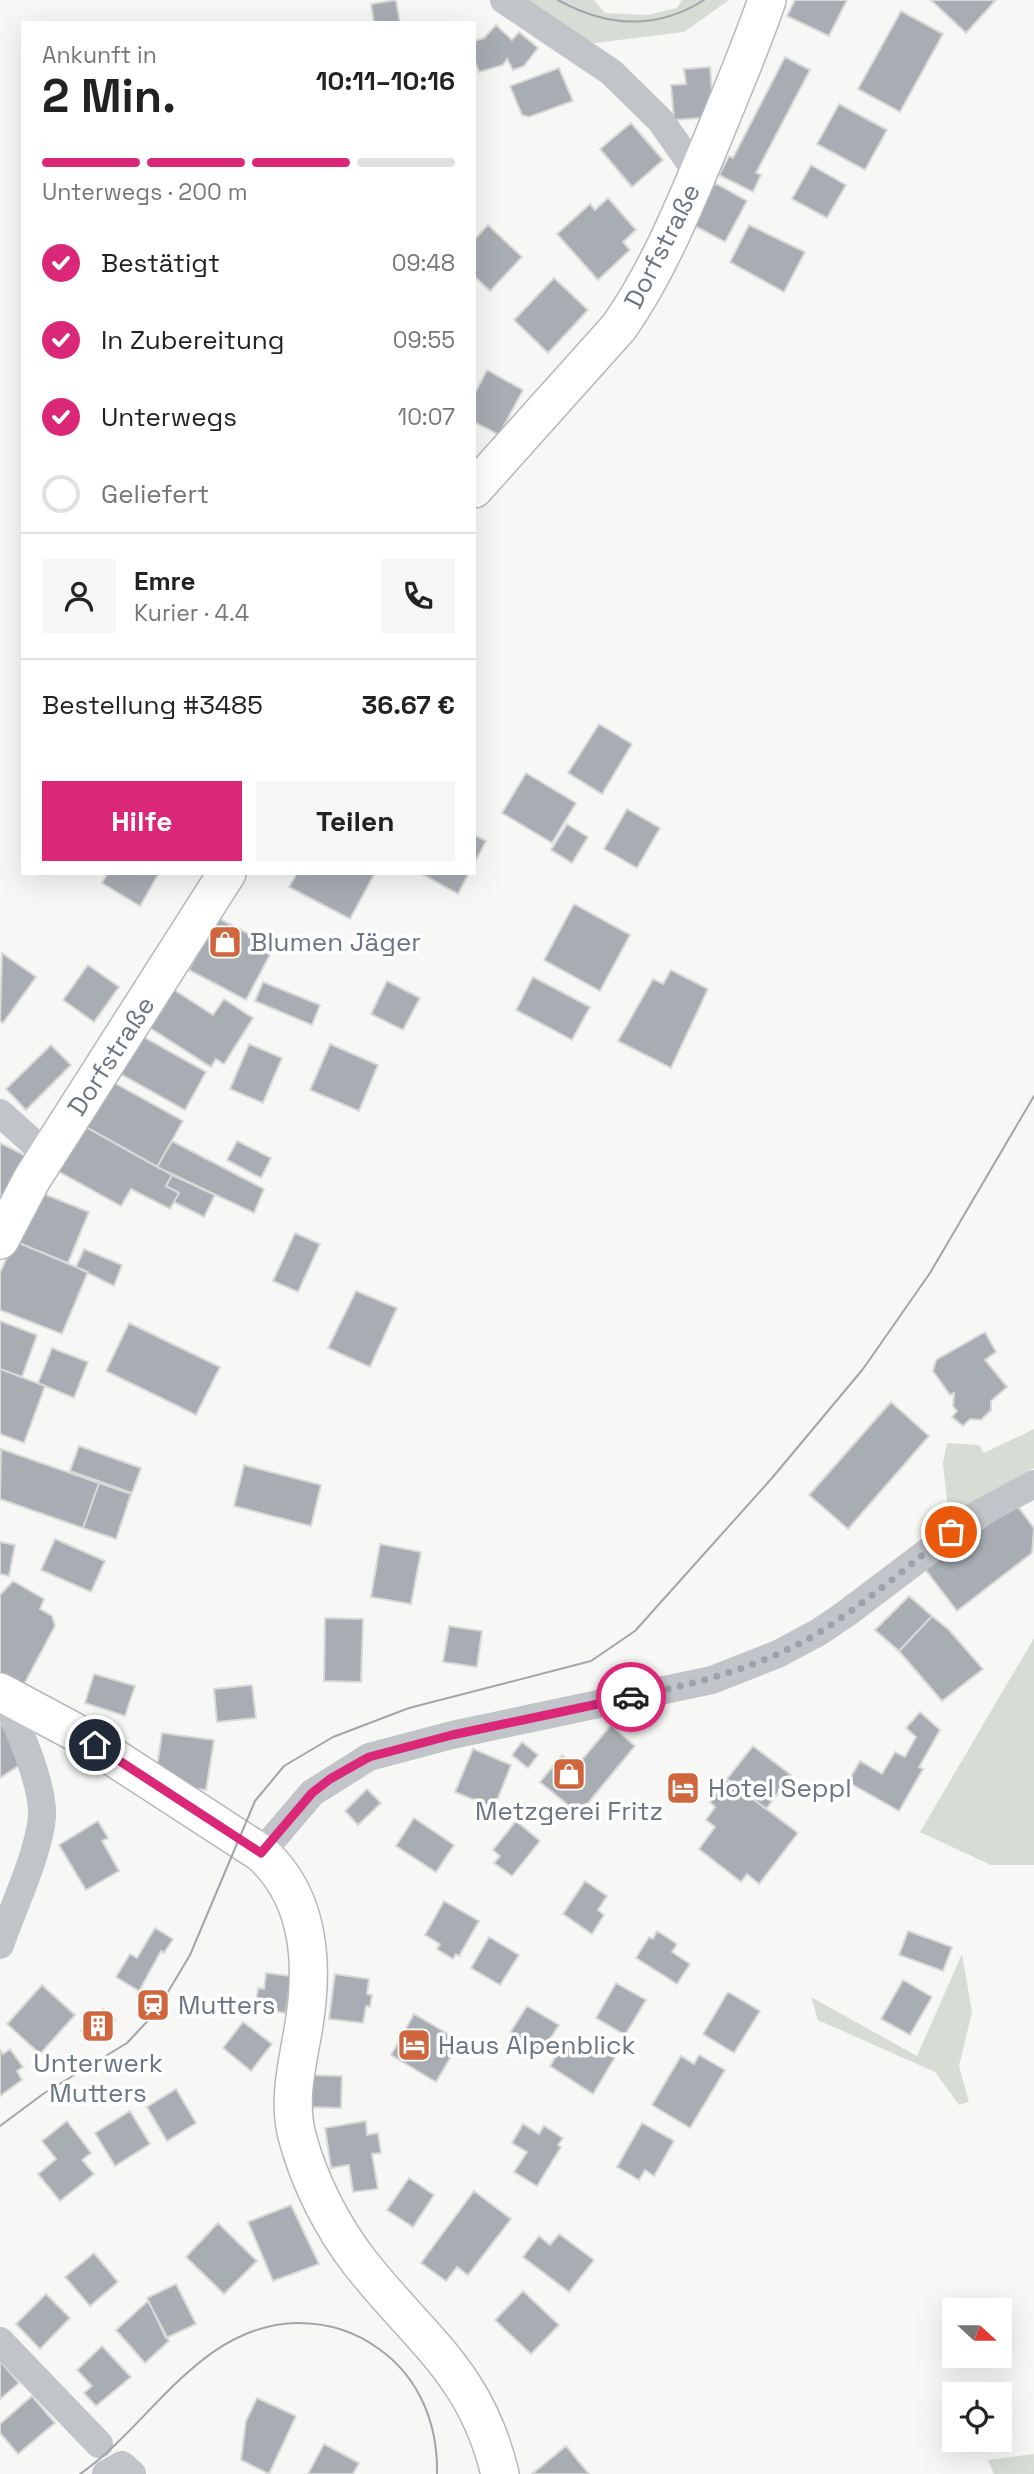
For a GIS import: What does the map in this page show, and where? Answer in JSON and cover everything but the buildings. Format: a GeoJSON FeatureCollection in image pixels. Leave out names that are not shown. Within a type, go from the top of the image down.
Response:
{"type":"FeatureCollection","features":[{"type":"Feature","properties":{"kind":"main road","name":"Dorfstraße"},"geometry":{"type":"LineString","coordinates":[[476,487],[619,327],[663,254],[767,0]]}},
{"type":"Feature","properties":{"kind":"main road","name":"Dorfstraße"},"geometry":{"type":"LineString","coordinates":[[0,1240],[47,1156],[226,875]]}},
{"type":"Feature","properties":{"kind":"main road"},"geometry":{"type":"LineString","coordinates":[[2,1693],[73,1731],[261,1853],[282,1876],[300,1912],[309,1953],[308,1999],[293,2098],[296,2132],[304,2158],[329,2214],[353,2253],[460,2378],[482,2417],[500,2474]]}},
{"type":"Feature","properties":{"kind":"street"},"geometry":{"type":"LineString","coordinates":[[505,0],[611,72],[660,120],[698,174]]}},
{"type":"Feature","properties":{"kind":"street"},"geometry":{"type":"LineString","coordinates":[[0,1113],[47,1156]]}},
{"type":"Feature","properties":{"kind":"street"},"geometry":{"type":"LineString","coordinates":[[261,1853],[312,1793],[330,1779],[369,1757],[452,1735],[712,1679],[778,1654],[837,1620],[975,1516],[1034,1484]]}},
{"type":"Feature","properties":{"kind":"street"},"geometry":{"type":"LineString","coordinates":[[0,1945],[26,1875],[42,1817],[35,1780],[2,1693]]}},
{"type":"Feature","properties":{"kind":"street"},"geometry":{"type":"LineString","coordinates":[[0,2341],[99,2444]]}},
{"type":"Feature","properties":{"kind":"street"},"geometry":{"type":"LineString","coordinates":[[106,2474],[122,2465],[132,2474]]}},
{"type":"Feature","properties":{"kind":"shaded area"},"geometry":{"type":"Polygon","coordinates":[[[520,0],[594,0],[605,13],[647,15],[677,8],[682,0],[729,0],[684,32],[586,44],[520,0]]]}},
{"type":"Feature","properties":{"kind":"shaded area"},"geometry":{"type":"Polygon","coordinates":[[[1034,1429],[1034,1468],[949,1518],[943,1463],[947,1443],[979,1445],[984,1453],[1034,1429]]]}},
{"type":"Feature","properties":{"kind":"shaded area"},"geometry":{"type":"Polygon","coordinates":[[[1034,1638],[1034,1865],[991,1865],[920,1832],[1034,1638]]]}},
{"type":"Feature","properties":{"kind":"shaded area"},"geometry":{"type":"Polygon","coordinates":[[[962,1954],[972,2012],[959,2066],[969,2102],[959,2105],[935,2072],[818,2020],[811,1997],[917,2056],[962,1954]]]}},
{"type":"Feature","properties":{"kind":"shaded area"},"geometry":{"type":"Polygon","coordinates":[[[1034,2454],[1034,2474],[994,2474],[988,2460],[1034,2454]]]}},
{"type":"Feature","properties":{"kind":"tram line"},"geometry":{"type":"LineString","coordinates":[[558,0],[595,16],[632,21],[668,16],[704,0]]}},
{"type":"Feature","properties":{"kind":"tram line"},"geometry":{"type":"LineString","coordinates":[[0,2126],[43,2094],[127,2043],[156,2012],[190,1955],[255,1801],[284,1766],[333,1737],[409,1708],[591,1661],[635,1631],[772,1478],[863,1369],[930,1273],[1034,1096]]}},
{"type":"Feature","properties":{"kind":"tram line"},"geometry":{"type":"LineString","coordinates":[[80,2474],[106,2453],[179,2380],[205,2358],[233,2340],[263,2328],[298,2323],[351,2333],[379,2349],[406,2374],[416,2388],[430,2421],[437,2474]]}},
{"type":"Feature","properties":{"kind":"way so far"},"geometry":{"type":"LineString","coordinates":[[631,1697],[712,1679],[778,1654],[819,1632],[951,1532]]}},
{"type":"Feature","properties":{"kind":"place","name":"Blumen Jäger"},"geometry":{"type":"Point","coordinates":[225,942]}},
{"type":"Feature","properties":{"kind":"place","name":"Metzgerei Fritz"},"geometry":{"type":"Point","coordinates":[569,1774]}},
{"type":"Feature","properties":{"kind":"place","name":"Hotel Seppl"},"geometry":{"type":"Point","coordinates":[683,1788]}},
{"type":"Feature","properties":{"kind":"place","name":"Mutters"},"geometry":{"type":"Point","coordinates":[153,2005]}},
{"type":"Feature","properties":{"kind":"place","name":"Unterwerk Mutters"},"geometry":{"type":"Point","coordinates":[98,2026]}},
{"type":"Feature","properties":{"kind":"place","name":"Haus Alpenblick"},"geometry":{"type":"Point","coordinates":[414,2045]}},
{"type":"Feature","properties":{"kind":"route"},"geometry":{"type":"LineString","coordinates":[[95,1745],[261,1853],[312,1793],[330,1779],[369,1757],[452,1735],[631,1697]]}}]}
